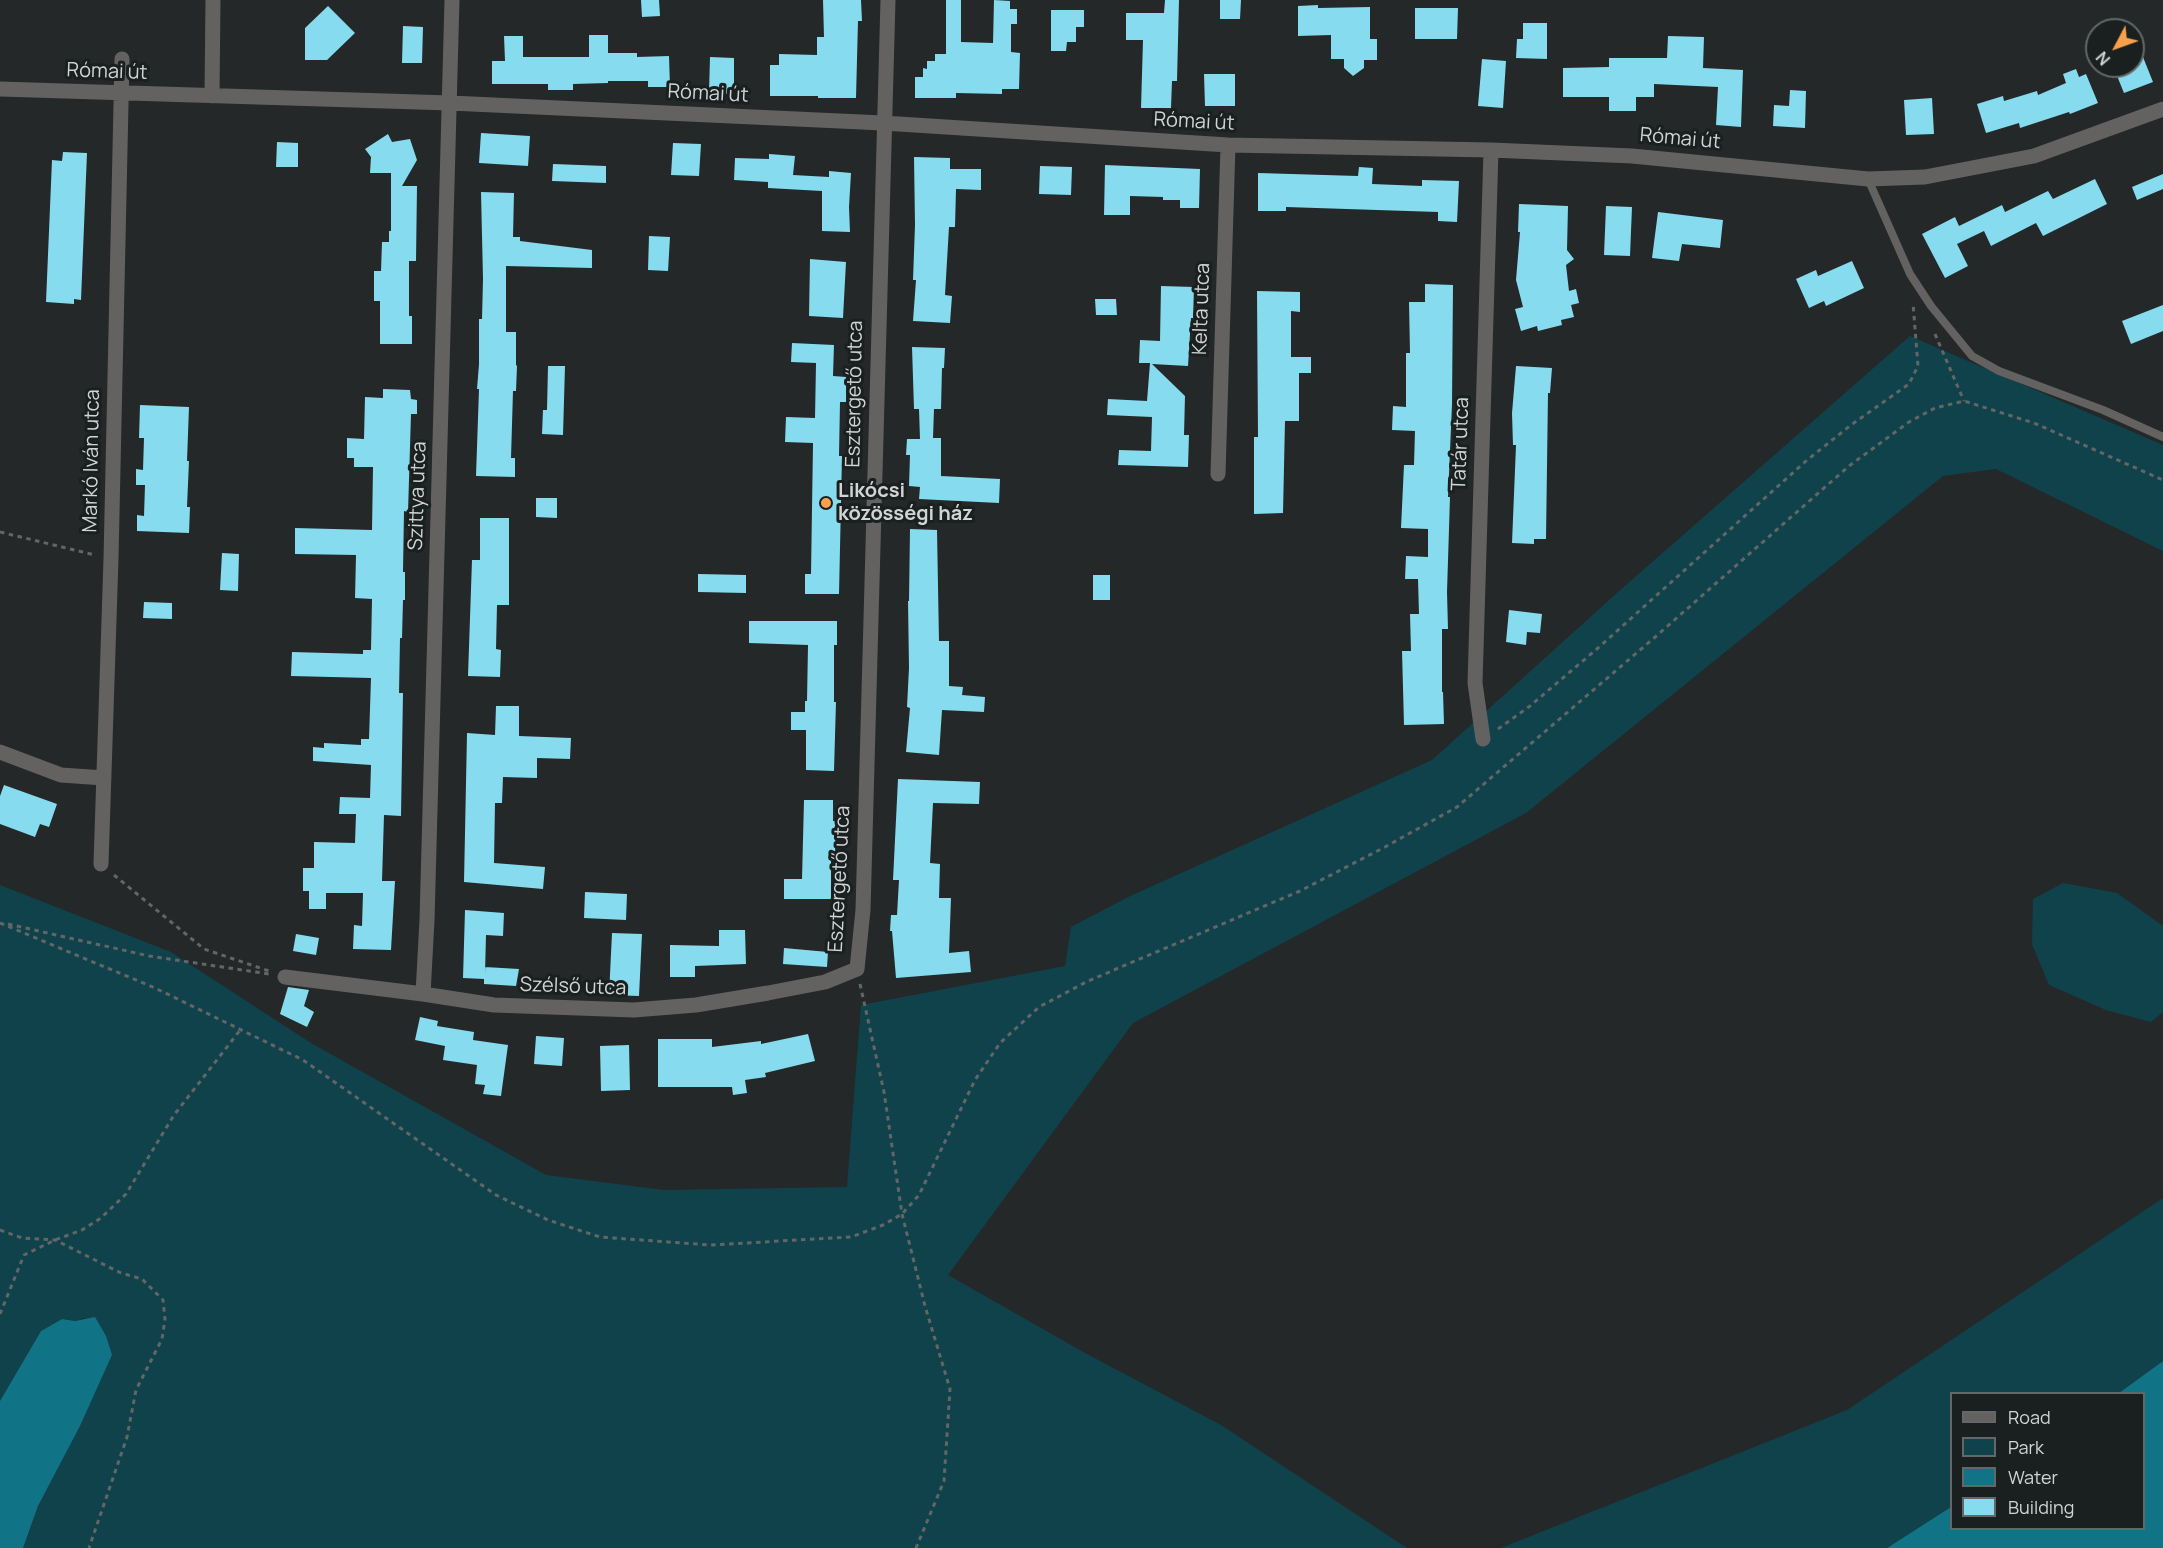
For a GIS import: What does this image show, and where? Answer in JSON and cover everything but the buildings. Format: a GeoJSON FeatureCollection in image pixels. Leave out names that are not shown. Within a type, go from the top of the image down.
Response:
{"type":"FeatureCollection","features":[{"type":"Feature","properties":{"kind":"street"},"geometry":{"type":"LineString","coordinates":[[212,96],[213,0]]}},
{"type":"Feature","properties":{"kind":"street","name":"Szittya utca"},"geometry":{"type":"LineString","coordinates":[[423,994],[427,920],[452,0]]}},
{"type":"Feature","properties":{"kind":"street","name":"Esztergető utca"},"geometry":{"type":"LineString","coordinates":[[856,969],[863,910],[888,0]]}},
{"type":"Feature","properties":{"kind":"street","name":"Markó Iván utca"},"geometry":{"type":"LineString","coordinates":[[101,864],[111,559],[122,59]]}},
{"type":"Feature","properties":{"kind":"street","name":"Római út"},"geometry":{"type":"LineString","coordinates":[[0,88],[120,94],[450,103],[883,123],[1228,145],[1491,150],[1632,156],[1868,178],[1925,177],[2034,156],[2163,109]]}},
{"type":"Feature","properties":{"kind":"street","name":"Kelta utca"},"geometry":{"type":"LineString","coordinates":[[1218,474],[1228,145]]}},
{"type":"Feature","properties":{"kind":"street","name":"Tatár utca"},"geometry":{"type":"LineString","coordinates":[[1483,739],[1475,683],[1491,150]]}},
{"type":"Feature","properties":{"kind":"street"},"geometry":{"type":"LineString","coordinates":[[0,752],[61,775],[104,778]]}},
{"type":"Feature","properties":{"kind":"street","name":"Szélső utca"},"geometry":{"type":"LineString","coordinates":[[285,977],[494,1005],[633,1010],[696,1005],[768,993],[825,982],[856,969]]}},
{"type":"Feature","properties":{"kind":"lane"},"geometry":{"type":"LineString","coordinates":[[1868,178],[1910,274],[1931,306],[1972,356],[2000,371],[2103,410],[2163,437]]}},
{"type":"Feature","properties":{"kind":"path"},"geometry":{"type":"LineString","coordinates":[[1483,739],[1530,706],[1590,656],[1815,454],[1851,424],[1909,384],[1918,366],[1910,274]]}},
{"type":"Feature","properties":{"kind":"path"},"geometry":{"type":"LineString","coordinates":[[1933,327],[1964,402]]}},
{"type":"Feature","properties":{"kind":"path"},"geometry":{"type":"LineString","coordinates":[[0,922],[155,988],[303,1060],[496,1195],[548,1220],[600,1237],[710,1245],[851,1238],[883,1225],[902,1214],[919,1195],[975,1080],[1000,1042],[1040,1007],[1088,981],[1300,891],[1456,807],[1654,638],[1849,466],[1909,422],[1935,408],[1964,402],[2034,423],[2163,480]]}},
{"type":"Feature","properties":{"kind":"path"},"geometry":{"type":"LineString","coordinates":[[0,532],[111,559]]}},
{"type":"Feature","properties":{"kind":"path"},"geometry":{"type":"LineString","coordinates":[[101,864],[204,949],[285,977]]}},
{"type":"Feature","properties":{"kind":"path"},"geometry":{"type":"LineString","coordinates":[[0,922],[149,956],[285,977]]}},
{"type":"Feature","properties":{"kind":"path"},"geometry":{"type":"LineString","coordinates":[[856,969],[884,1092],[902,1214],[925,1305],[950,1389],[944,1481],[916,1548]]}},
{"type":"Feature","properties":{"kind":"path"},"geometry":{"type":"LineString","coordinates":[[0,1314],[24,1256],[55,1240],[82,1230],[101,1218],[126,1194],[174,1115],[242,1029]]}},
{"type":"Feature","properties":{"kind":"path"},"geometry":{"type":"LineString","coordinates":[[0,1230],[22,1238],[55,1240],[121,1273],[142,1279],[164,1300],[165,1319],[162,1339],[136,1390],[127,1437],[89,1548]]}},
{"type":"Feature","properties":{"kind":"green space"},"geometry":{"type":"Polygon","coordinates":[[[1910,336],[2163,445],[2163,551],[1996,469],[1943,476],[1526,813],[1133,1023],[948,1275],[1085,1353],[1221,1425],[1407,1548],[23,1548],[38,1506],[80,1426],[112,1355],[85,1318],[75,1321],[62,1319],[41,1331],[0,1401],[0,885],[171,952],[311,1043],[546,1175],[664,1190],[847,1187],[861,1005],[1065,966],[1071,927],[1128,897],[1432,760],[1618,592],[1910,336]]]}},
{"type":"Feature","properties":{"kind":"green space"},"geometry":{"type":"Polygon","coordinates":[[[2063,883],[2117,893],[2163,926],[2163,1012],[2151,1022],[2106,1010],[2049,985],[2032,944],[2033,899],[2063,883]]]}},
{"type":"Feature","properties":{"kind":"green space"},"geometry":{"type":"Polygon","coordinates":[[[2163,1198],[2163,1361],[2120,1392],[1950,1392],[1950,1508],[1887,1548],[1501,1548],[1847,1410],[2163,1198]]]}},
{"type":"Feature","properties":{"kind":"water"},"geometry":{"type":"Polygon","coordinates":[[[95,1317],[106,1336],[112,1355],[80,1426],[38,1506],[23,1548],[0,1548],[0,1401],[41,1331],[62,1319],[75,1321],[95,1317]]]}},
{"type":"Feature","properties":{"kind":"water"},"geometry":{"type":"Polygon","coordinates":[[[2163,1361],[2163,1548],[1887,1548],[1950,1508],[1950,1530],[2145,1530],[2145,1392],[2120,1392],[2163,1361]]]}},
{"type":"Feature","properties":{"kind":"place","name":"Likócsi közösségi ház"},"geometry":{"type":"Point","coordinates":[826,503]}}]}
